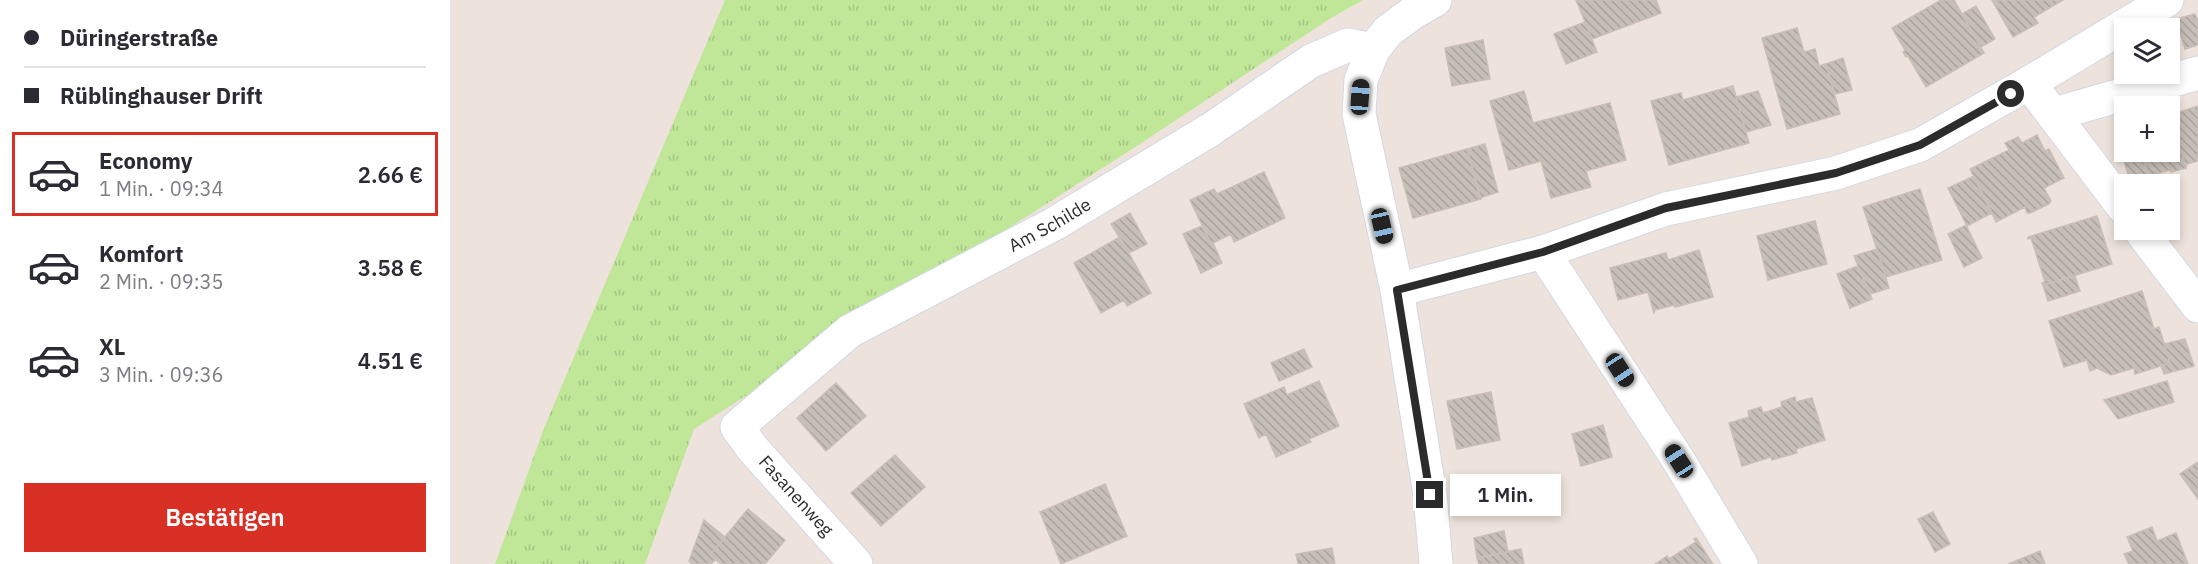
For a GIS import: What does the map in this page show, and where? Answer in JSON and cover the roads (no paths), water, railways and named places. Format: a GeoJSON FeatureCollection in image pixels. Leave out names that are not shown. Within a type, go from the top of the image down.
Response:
{"type":"FeatureCollection","features":[{"type":"Feature","properties":{"kind":"street"},"geometry":{"type":"LineString","coordinates":[[1436,0],[1414,12],[1388,31],[1373,50],[1361,80],[1359,114],[1372,183],[1397,290],[1430,495],[1436,564]]}},
{"type":"Feature","properties":{"kind":"street"},"geometry":{"type":"LineString","coordinates":[[1397,290],[1543,252],[1666,208],[1836,173],[1920,145],[2167,0]]}},
{"type":"Feature","properties":{"kind":"street","name":"Am Schilde"},"geometry":{"type":"LineString","coordinates":[[737,427],[850,331],[1054,224],[1210,130],[1311,61],[1348,45],[1373,50]]}},
{"type":"Feature","properties":{"kind":"street"},"geometry":{"type":"LineString","coordinates":[[2054,114],[2198,74]]}},
{"type":"Feature","properties":{"kind":"street"},"geometry":{"type":"LineString","coordinates":[[2029,83],[2114,195]]}},
{"type":"Feature","properties":{"kind":"street"},"geometry":{"type":"LineString","coordinates":[[2148,240],[2198,306]]}},
{"type":"Feature","properties":{"kind":"street"},"geometry":{"type":"LineString","coordinates":[[1543,252],[1679,461],[1741,564]]}},
{"type":"Feature","properties":{"kind":"street","name":"Fasanenweg"},"geometry":{"type":"LineString","coordinates":[[737,427],[753,449],[856,564]]}}]}
